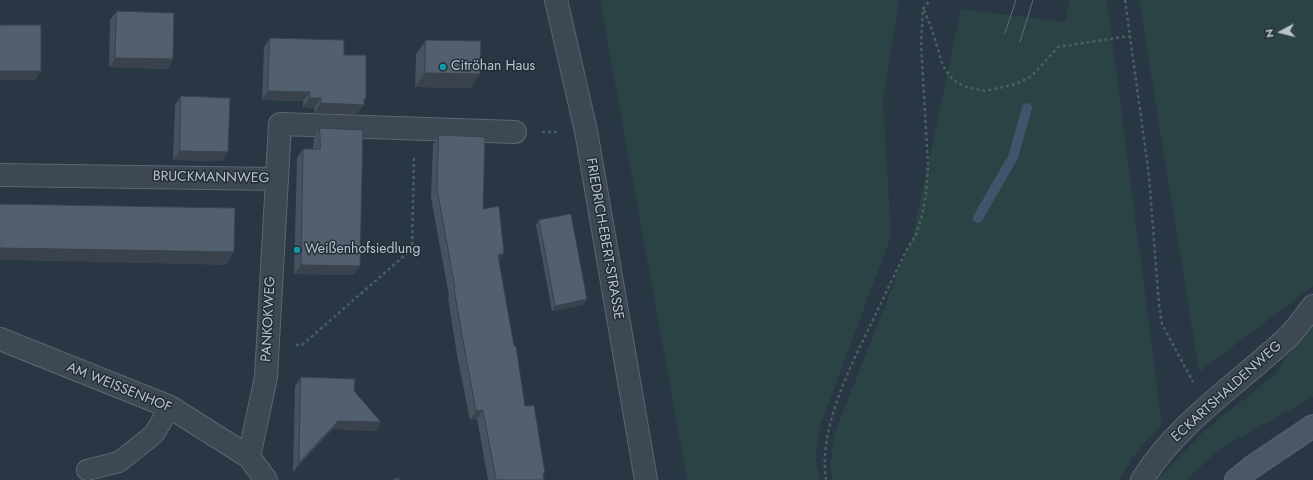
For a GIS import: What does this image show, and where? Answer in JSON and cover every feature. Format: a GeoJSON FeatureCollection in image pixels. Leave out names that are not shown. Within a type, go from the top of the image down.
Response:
{"type":"FeatureCollection","features":[{"type":"Feature","properties":{"kind":"street","name":"FRIEDRICH-EBERT-STRASSE"},"geometry":{"type":"LineString","coordinates":[[556,0],[586,131],[646,480]]}},
{"type":"Feature","properties":{"kind":"street","name":"BRUCKMANNWEG"},"geometry":{"type":"LineString","coordinates":[[0,176],[276,179],[280,124],[407,127],[515,132]]}},
{"type":"Feature","properties":{"kind":"street","name":"PANKOKWEG"},"geometry":{"type":"LineString","coordinates":[[249,457],[266,377],[276,179]]}},
{"type":"Feature","properties":{"kind":"street","name":"ECKARTSHALDENWEG"},"geometry":{"type":"LineString","coordinates":[[1142,480],[1173,440],[1206,408],[1289,336],[1313,306]]}},
{"type":"Feature","properties":{"kind":"street","name":"AM WEISSENHOF"},"geometry":{"type":"LineString","coordinates":[[0,340],[170,407],[249,457],[266,480]]}},
{"type":"Feature","properties":{"kind":"street"},"geometry":{"type":"LineString","coordinates":[[1236,480],[1252,467],[1313,426]]}},
{"type":"Feature","properties":{"kind":"lane"},"geometry":{"type":"LineString","coordinates":[[88,470],[119,462],[154,434],[170,407]]}},
{"type":"Feature","properties":{"kind":"path"},"geometry":{"type":"LineString","coordinates":[[826,480],[825,471],[828,432],[838,398],[854,360],[906,251],[916,235],[922,216],[926,194],[928,165],[920,44],[923,9],[930,0]]}},
{"type":"Feature","properties":{"kind":"path"},"geometry":{"type":"LineString","coordinates":[[1125,0],[1149,176],[1159,305],[1162,324],[1206,408]]}},
{"type":"Feature","properties":{"kind":"path"},"geometry":{"type":"LineString","coordinates":[[923,9],[931,27],[944,66],[953,80],[966,87],[985,91],[1016,84],[1032,76],[1058,47],[1129,36]]}},
{"type":"Feature","properties":{"kind":"path"},"geometry":{"type":"LineString","coordinates":[[268,346],[302,345],[412,249],[414,158]]}},
{"type":"Feature","properties":{"kind":"green space"},"geometry":{"type":"Polygon","coordinates":[[[600,0],[899,0],[883,101],[891,236],[820,426],[815,456],[820,480],[687,480],[600,0]]]}},
{"type":"Feature","properties":{"kind":"green space"},"geometry":{"type":"Polygon","coordinates":[[[1069,0],[1107,0],[1162,424],[1132,458],[1119,480],[833,480],[830,468],[835,432],[913,235],[961,9],[1066,22],[1069,0]]]}},
{"type":"Feature","properties":{"kind":"green space"},"geometry":{"type":"Polygon","coordinates":[[[1139,0],[1313,0],[1313,286],[1199,372],[1139,0]]]}},
{"type":"Feature","properties":{"kind":"green space"},"geometry":{"type":"Polygon","coordinates":[[[1313,312],[1313,397],[1218,450],[1187,480],[1157,480],[1204,431],[1276,374],[1313,312]]]}},
{"type":"Feature","properties":{"kind":"building"},"geometry":{"type":"Polygon","coordinates":[[[117,11],[174,13],[173,59],[115,58],[117,11]]]}},
{"type":"Feature","properties":{"kind":"building"},"geometry":{"type":"Polygon","coordinates":[[[0,25],[41,25],[41,71],[0,71],[0,25]]]}},
{"type":"Feature","properties":{"kind":"building"},"geometry":{"type":"Polygon","coordinates":[[[270,38],[344,40],[344,55],[366,55],[366,99],[364,99],[364,105],[321,103],[321,98],[310,98],[310,92],[268,91],[270,38]]]}},
{"type":"Feature","properties":{"kind":"building"},"geometry":{"type":"Polygon","coordinates":[[[426,40],[481,41],[480,74],[425,73],[426,40]]]}},
{"type":"Feature","properties":{"kind":"building"},"geometry":{"type":"Polygon","coordinates":[[[181,96],[230,98],[228,152],[180,151],[181,96]]]}},
{"type":"Feature","properties":{"kind":"building"},"geometry":{"type":"Polygon","coordinates":[[[320,128],[363,130],[360,266],[301,265],[303,149],[320,149],[320,128]]]}},
{"type":"Feature","properties":{"kind":"building"},"geometry":{"type":"Polygon","coordinates":[[[439,135],[485,137],[483,209],[499,206],[504,253],[498,255],[514,346],[516,346],[525,406],[534,405],[545,473],[543,474],[544,480],[496,480],[483,410],[476,411],[437,189],[439,135]]]}},
{"type":"Feature","properties":{"kind":"building"},"geometry":{"type":"Polygon","coordinates":[[[0,204],[235,208],[234,252],[0,248],[0,204]]]}},
{"type":"Feature","properties":{"kind":"building"},"geometry":{"type":"Polygon","coordinates":[[[571,214],[587,299],[555,306],[539,220],[571,214]]]}},
{"type":"Feature","properties":{"kind":"building"},"geometry":{"type":"Polygon","coordinates":[[[301,377],[355,379],[354,391],[381,422],[338,421],[299,463],[301,377]]]}},
{"type":"Feature","properties":{"kind":"waterway"},"geometry":{"type":"LineString","coordinates":[[978,218],[1013,157],[1027,108]]}},
{"type":"Feature","properties":{"kind":"tram line"},"geometry":{"type":"LineString","coordinates":[[1005,33],[1016,0]]}},
{"type":"Feature","properties":{"kind":"tram line"},"geometry":{"type":"LineString","coordinates":[[1020,42],[1033,0]]}},
{"type":"Feature","properties":{"kind":"place","name":"Citröhan Haus"},"geometry":{"type":"Point","coordinates":[443,67]}},
{"type":"Feature","properties":{"kind":"place","name":"Weißenhofsiedlung"},"geometry":{"type":"Point","coordinates":[297,250]}}]}
